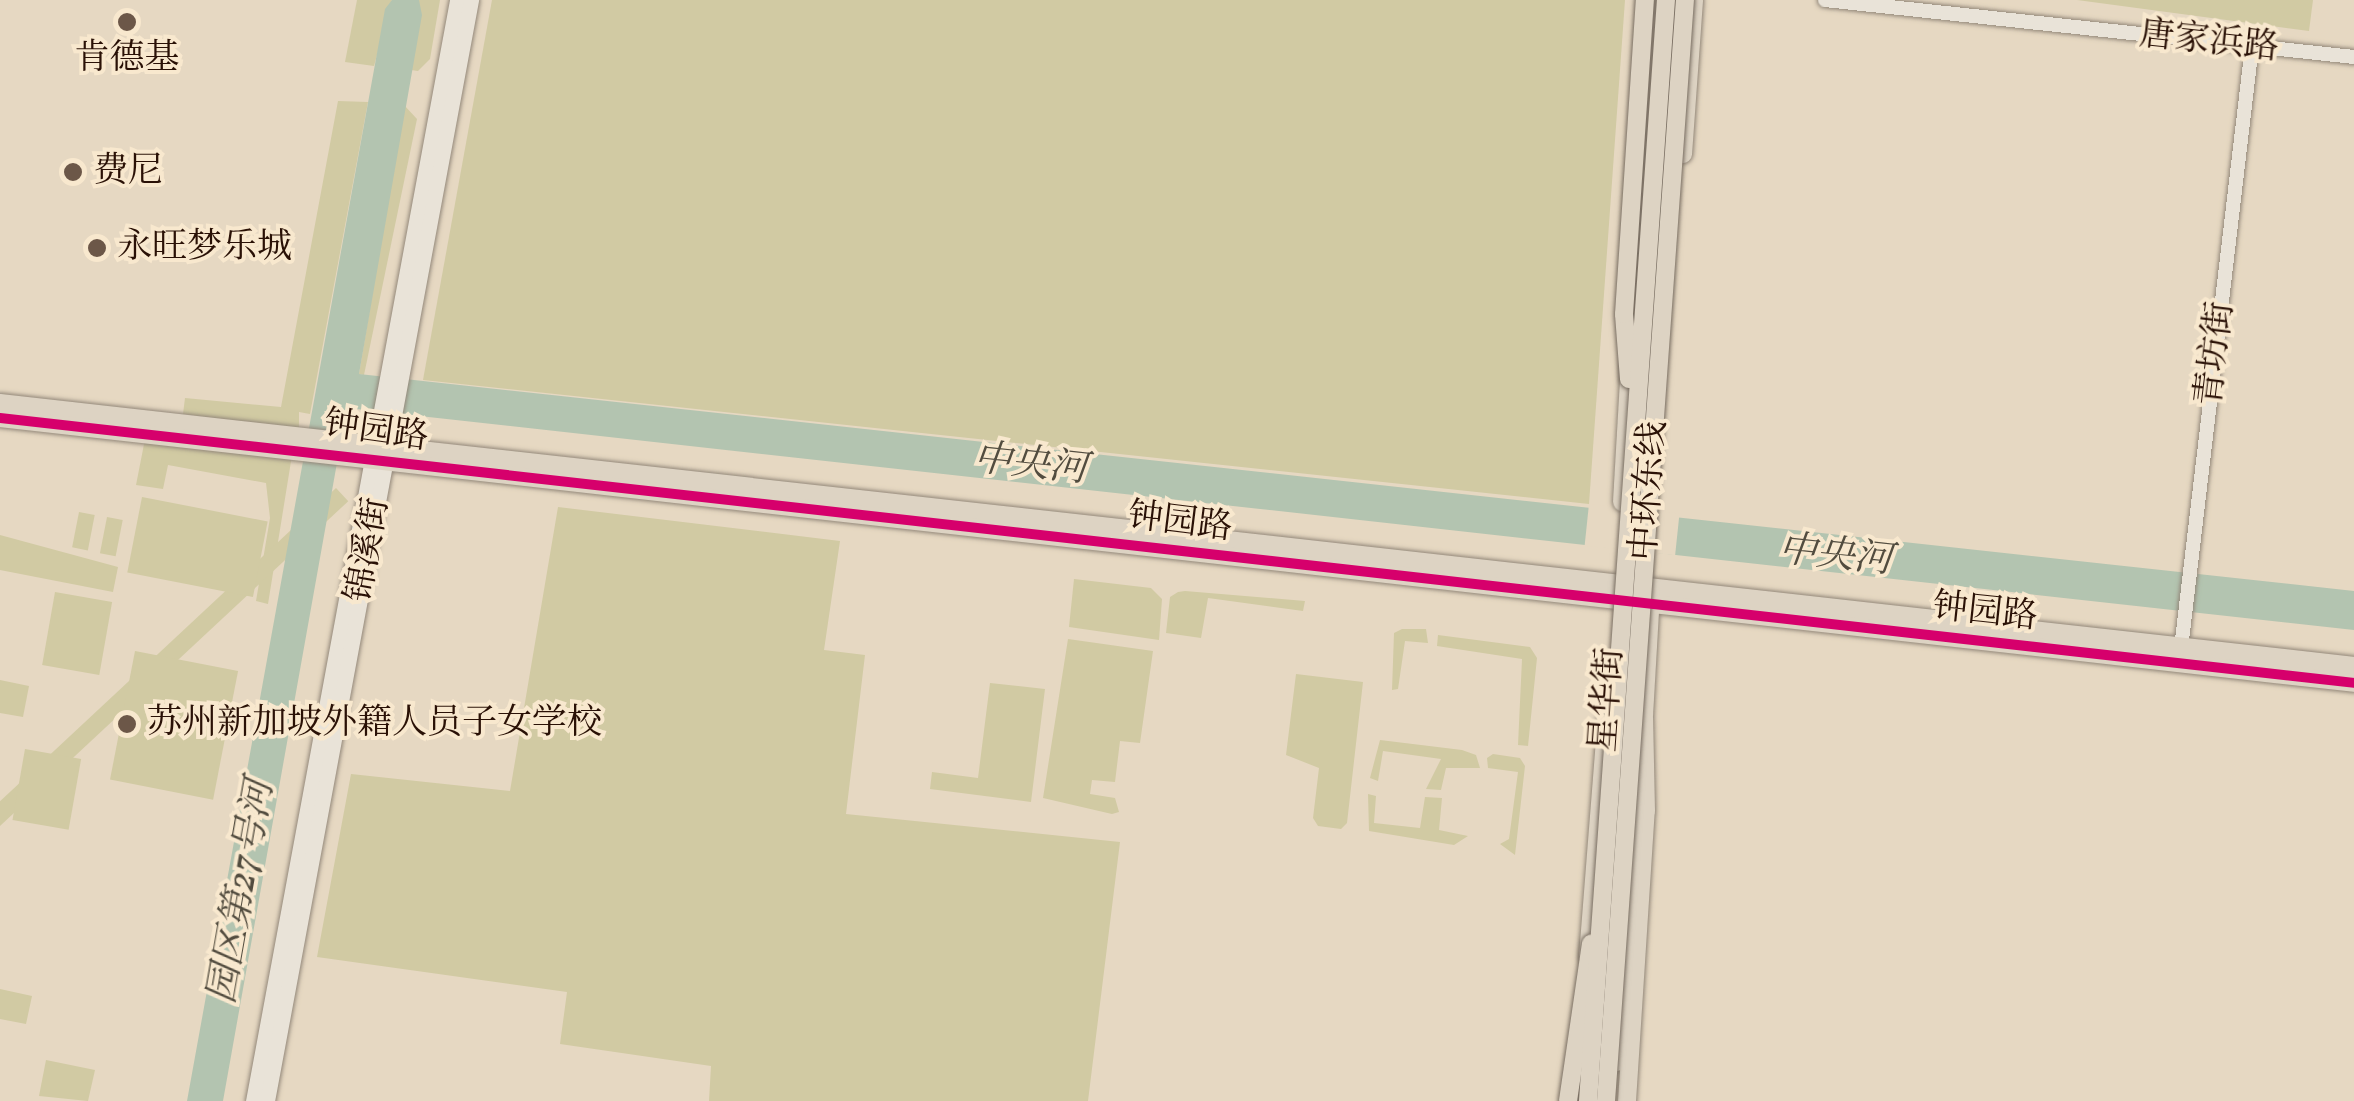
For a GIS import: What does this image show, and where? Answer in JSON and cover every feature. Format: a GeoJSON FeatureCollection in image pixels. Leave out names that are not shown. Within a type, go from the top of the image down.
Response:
{"type":"FeatureCollection","features":[{"type":"Feature","properties":{"kind":"main road","name":"锦溪街"},"geometry":{"type":"LineString","coordinates":[[394,376],[456,0]]}},
{"type":"Feature","properties":{"kind":"main road","name":"锦溪街"},"geometry":{"type":"LineString","coordinates":[[253,1101],[471,0]]}},
{"type":"Feature","properties":{"kind":"main road"},"geometry":{"type":"LineString","coordinates":[[1634,431],[1624,314],[1645,0]]}},
{"type":"Feature","properties":{"kind":"main road","name":"星华街"},"geometry":{"type":"LineString","coordinates":[[1576,1101],[1616,593],[1656,0]]}},
{"type":"Feature","properties":{"kind":"main road","name":"中环东线"},"geometry":{"type":"LineString","coordinates":[[1588,1101],[1666,0]]}},
{"type":"Feature","properties":{"kind":"main road","name":"中环东线"},"geometry":{"type":"LineString","coordinates":[[1606,1101],[1685,0]]}},
{"type":"Feature","properties":{"kind":"main road","name":"星华街"},"geometry":{"type":"LineString","coordinates":[[1614,1101],[1694,0]]}},
{"type":"Feature","properties":{"kind":"main road","name":"钟园路"},"geometry":{"type":"LineString","coordinates":[[0,403],[300,443]]}},
{"type":"Feature","properties":{"kind":"main road","name":"钟园路"},"geometry":{"type":"LineString","coordinates":[[0,418],[342,447],[2180,655],[2354,682]]}},
{"type":"Feature","properties":{"kind":"main road","name":"锦溪街"},"geometry":{"type":"LineString","coordinates":[[267,1101],[379,453]]}},
{"type":"Feature","properties":{"kind":"main road","name":"钟园路"},"geometry":{"type":"LineString","coordinates":[[2180,655],[2354,666]]}},
{"type":"Feature","properties":{"kind":"main road"},"geometry":{"type":"LineString","coordinates":[[1627,1101],[1646,811],[1644,718]]}},
{"type":"Feature","properties":{"kind":"main road"},"geometry":{"type":"LineString","coordinates":[[1568,1101],[1603,885]]}},
{"type":"Feature","properties":{"kind":"street","name":"唐家浜路"},"geometry":{"type":"LineString","coordinates":[[1825,0],[2354,57]]}},
{"type":"Feature","properties":{"kind":"street","name":"青坊街"},"geometry":{"type":"LineString","coordinates":[[2180,655],[2252,46]]}},
{"type":"Feature","properties":{"kind":"shaded area"},"geometry":{"type":"Polygon","coordinates":[[[357,0],[392,0],[374,66],[345,62],[357,0]]]}},
{"type":"Feature","properties":{"kind":"shaded area"},"geometry":{"type":"Polygon","coordinates":[[[419,0],[440,0],[430,59],[418,71],[411,70],[419,0]]]}},
{"type":"Feature","properties":{"kind":"shaded area"},"geometry":{"type":"Polygon","coordinates":[[[492,0],[1625,0],[1589,504],[423,380],[492,0]]]}},
{"type":"Feature","properties":{"kind":"shaded area"},"geometry":{"type":"Polygon","coordinates":[[[2077,0],[2313,0],[2309,31],[2077,0]]]}},
{"type":"Feature","properties":{"kind":"shaded area"},"geometry":{"type":"Polygon","coordinates":[[[338,101],[368,102],[310,414],[299,412],[299,430],[183,414],[185,398],[281,407],[338,101]]]}},
{"type":"Feature","properties":{"kind":"shaded area"},"geometry":{"type":"Polygon","coordinates":[[[404,105],[417,119],[364,375],[359,374],[404,105]]]}},
{"type":"Feature","properties":{"kind":"shaded area"},"geometry":{"type":"Polygon","coordinates":[[[146,434],[293,449],[268,604],[256,601],[270,518],[266,483],[168,465],[163,489],[136,485],[146,434]]]}},
{"type":"Feature","properties":{"kind":"shaded area"},"geometry":{"type":"Polygon","coordinates":[[[336,488],[348,501],[0,826],[0,801],[336,488]]]}},
{"type":"Feature","properties":{"kind":"shaded area"},"geometry":{"type":"Polygon","coordinates":[[[142,497],[268,521],[253,597],[127,573],[142,497]]]}},
{"type":"Feature","properties":{"kind":"shaded area"},"geometry":{"type":"Polygon","coordinates":[[[558,507],[840,541],[824,650],[865,655],[846,814],[1120,842],[1088,1101],[709,1101],[711,1066],[560,1044],[567,992],[317,957],[351,774],[510,791],[558,507]]]}},
{"type":"Feature","properties":{"kind":"shaded area"},"geometry":{"type":"Polygon","coordinates":[[[79,512],[95,515],[88,550],[72,547],[79,512]]]}},
{"type":"Feature","properties":{"kind":"shaded area"},"geometry":{"type":"Polygon","coordinates":[[[107,517],[123,520],[116,556],[100,553],[107,517]]]}},
{"type":"Feature","properties":{"kind":"shaded area"},"geometry":{"type":"Polygon","coordinates":[[[0,535],[118,567],[113,592],[0,570],[0,535]]]}},
{"type":"Feature","properties":{"kind":"shaded area"},"geometry":{"type":"Polygon","coordinates":[[[1074,579],[1151,588],[1162,599],[1159,640],[1069,627],[1074,579]]]}},
{"type":"Feature","properties":{"kind":"shaded area"},"geometry":{"type":"Polygon","coordinates":[[[55,592],[112,602],[99,675],[42,665],[55,592]]]}},
{"type":"Feature","properties":{"kind":"shaded area"},"geometry":{"type":"Polygon","coordinates":[[[1178,592],[1305,601],[1303,611],[1208,598],[1201,638],[1166,633],[1170,597],[1178,592]]]}},
{"type":"Feature","properties":{"kind":"shaded area"},"geometry":{"type":"Polygon","coordinates":[[[1426,629],[1428,643],[1405,641],[1398,689],[1392,690],[1394,633],[1426,629]]]}},
{"type":"Feature","properties":{"kind":"shaded area"},"geometry":{"type":"Polygon","coordinates":[[[1438,635],[1530,647],[1537,658],[1528,746],[1518,745],[1522,659],[1437,646],[1438,635]]]}},
{"type":"Feature","properties":{"kind":"shaded area"},"geometry":{"type":"Polygon","coordinates":[[[1068,639],[1153,651],[1140,743],[1120,741],[1115,782],[1092,780],[1090,794],[1115,798],[1119,812],[1112,814],[1043,798],[1068,639]]]}},
{"type":"Feature","properties":{"kind":"shaded area"},"geometry":{"type":"Polygon","coordinates":[[[135,651],[238,671],[213,800],[110,780],[135,651]]]}},
{"type":"Feature","properties":{"kind":"shaded area"},"geometry":{"type":"Polygon","coordinates":[[[1296,674],[1363,682],[1347,823],[1341,829],[1318,826],[1313,818],[1319,768],[1286,755],[1296,674]]]}},
{"type":"Feature","properties":{"kind":"shaded area"},"geometry":{"type":"Polygon","coordinates":[[[0,680],[29,686],[23,717],[0,713],[0,680]]]}},
{"type":"Feature","properties":{"kind":"shaded area"},"geometry":{"type":"Polygon","coordinates":[[[990,683],[1045,689],[1031,802],[930,789],[932,772],[978,778],[990,683]]]}},
{"type":"Feature","properties":{"kind":"shaded area"},"geometry":{"type":"Polygon","coordinates":[[[1380,740],[1462,750],[1476,755],[1480,768],[1446,768],[1441,790],[1426,789],[1441,759],[1383,751],[1378,781],[1370,778],[1380,740]]]}},
{"type":"Feature","properties":{"kind":"shaded area"},"geometry":{"type":"Polygon","coordinates":[[[25,749],[81,759],[69,830],[12,820],[25,749]]]}},
{"type":"Feature","properties":{"kind":"shaded area"},"geometry":{"type":"Polygon","coordinates":[[[1493,754],[1520,758],[1525,766],[1515,855],[1500,844],[1509,839],[1518,772],[1488,768],[1487,758],[1493,754]]]}},
{"type":"Feature","properties":{"kind":"shaded area"},"geometry":{"type":"Polygon","coordinates":[[[1368,794],[1376,796],[1374,823],[1420,828],[1425,797],[1442,798],[1439,830],[1468,836],[1454,845],[1369,831],[1368,794]]]}},
{"type":"Feature","properties":{"kind":"shaded area"},"geometry":{"type":"Polygon","coordinates":[[[0,989],[32,996],[26,1024],[0,1019],[0,989]]]}},
{"type":"Feature","properties":{"kind":"shaded area"},"geometry":{"type":"Polygon","coordinates":[[[46,1060],[95,1070],[88,1101],[39,1096],[46,1060]]]}},
{"type":"Feature","properties":{"kind":"water"},"geometry":{"type":"Polygon","coordinates":[[[392,0],[419,0],[422,15],[359,374],[2354,591],[2354,630],[356,409],[345,418],[223,1101],[187,1101],[385,9],[392,0]]]}},
{"type":"Feature","properties":{"kind":"pier"},"geometry":{"type":"Polygon","coordinates":[[[1589,504],[1680,514],[1675,555],[1585,546],[1589,504]]]}},
{"type":"Feature","properties":{"kind":"cycle path"},"geometry":{"type":"LineString","coordinates":[[0,418],[2354,683]]}},
{"type":"Feature","properties":{"kind":"place","name":"肯德基"},"geometry":{"type":"Point","coordinates":[127,22]}},
{"type":"Feature","properties":{"kind":"place","name":"费尼"},"geometry":{"type":"Point","coordinates":[73,172]}},
{"type":"Feature","properties":{"kind":"place","name":"永旺梦乐城"},"geometry":{"type":"Point","coordinates":[97,248]}},
{"type":"Feature","properties":{"kind":"place","name":"苏州新加坡外籍人员子女学校"},"geometry":{"type":"Point","coordinates":[127,724]}},
{"type":"Feature","properties":{"kind":"water label","name":"中央河"},"geometry":{"type":"Point","coordinates":[1030,466]}},
{"type":"Feature","properties":{"kind":"water label","name":"中央河"},"geometry":{"type":"Point","coordinates":[1835,557]}},
{"type":"Feature","properties":{"kind":"water label","name":"园区第27号河"},"geometry":{"type":"Point","coordinates":[243,892]}}]}
